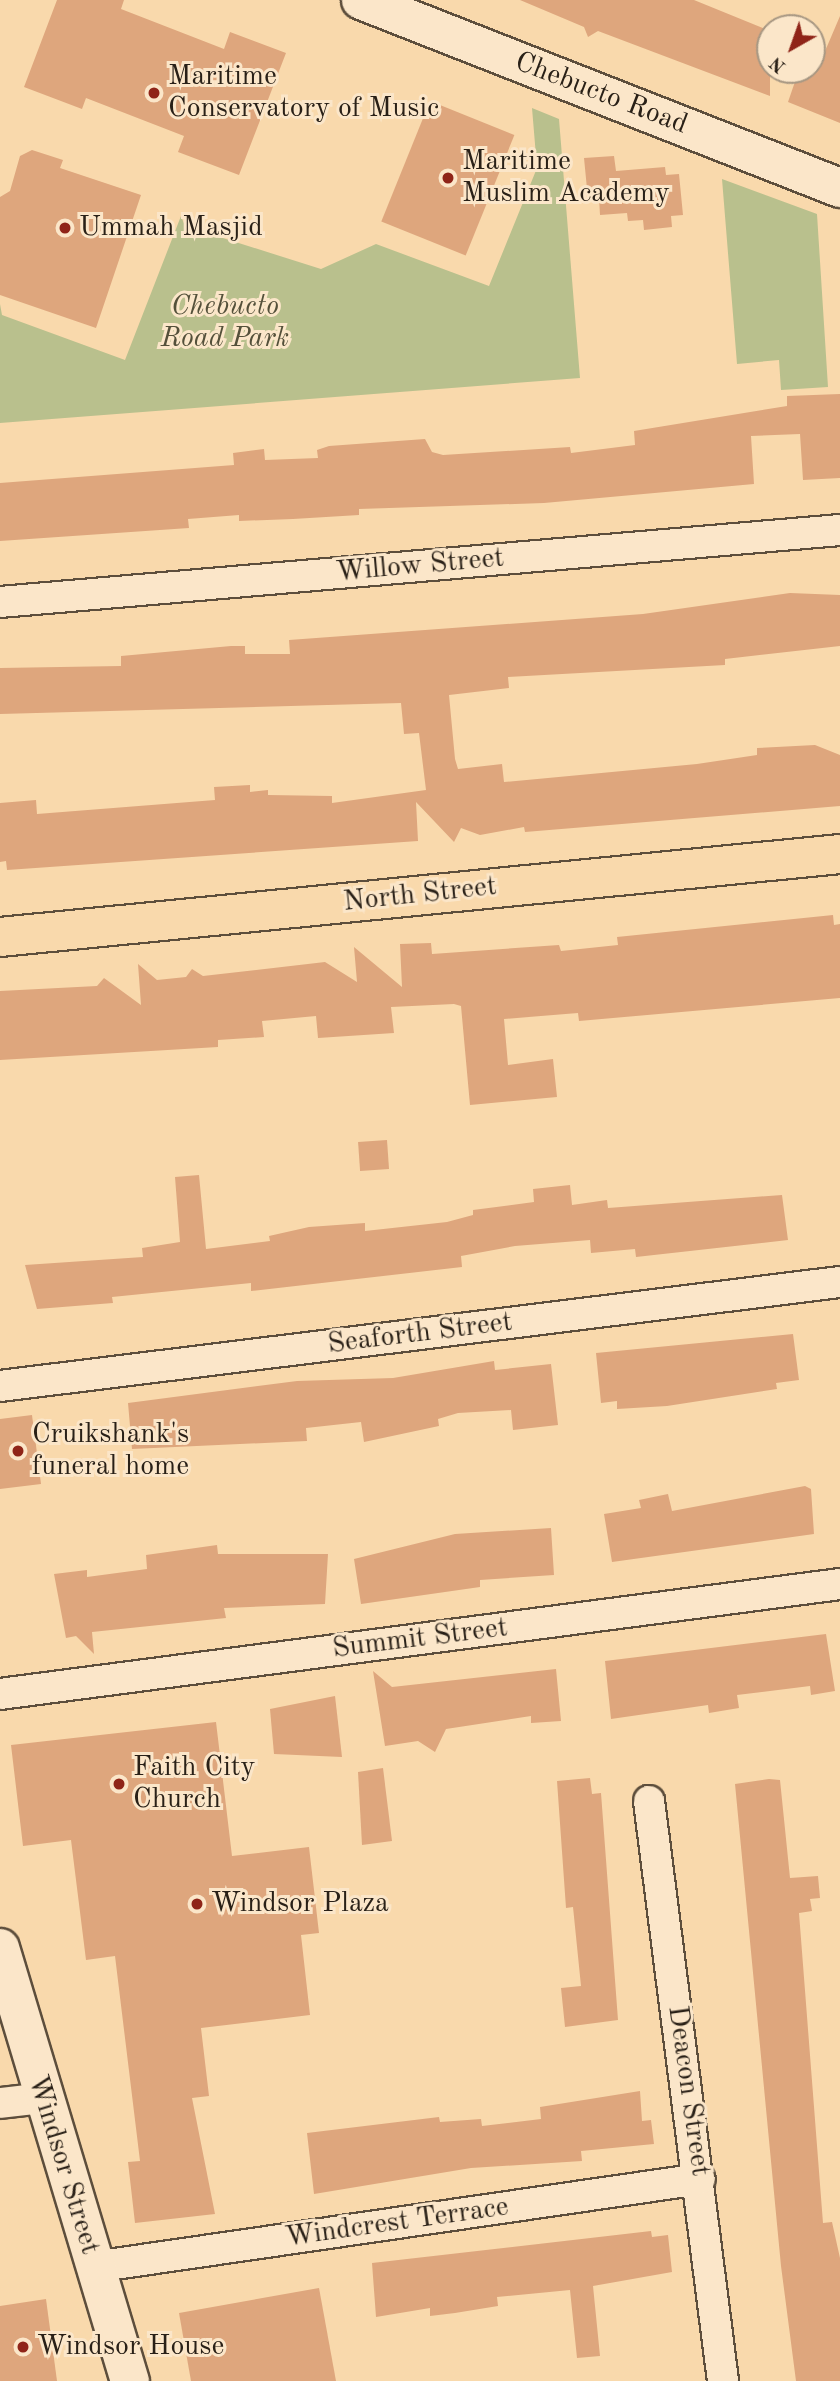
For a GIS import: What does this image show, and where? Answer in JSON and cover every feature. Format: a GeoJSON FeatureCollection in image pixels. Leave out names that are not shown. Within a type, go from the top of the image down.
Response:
{"type":"FeatureCollection","features":[{"type":"Feature","properties":{"kind":"main road","name":"North Street"},"geometry":{"type":"LineString","coordinates":[[0,937],[840,854]]}},
{"type":"Feature","properties":{"kind":"street","name":"Chebucto Road"},"geometry":{"type":"LineString","coordinates":[[361,0],[840,188]]}},
{"type":"Feature","properties":{"kind":"street","name":"Willow Street"},"geometry":{"type":"LineString","coordinates":[[0,602],[840,530]]}},
{"type":"Feature","properties":{"kind":"street","name":"Seaforth Street"},"geometry":{"type":"LineString","coordinates":[[0,1385],[840,1282]]}},
{"type":"Feature","properties":{"kind":"street","name":"Summit Street"},"geometry":{"type":"LineString","coordinates":[[0,1694],[840,1584]]}},
{"type":"Feature","properties":{"kind":"street","name":"Deacon Street"},"geometry":{"type":"LineString","coordinates":[[649,1801],[700,2179],[723,2381]]}},
{"type":"Feature","properties":{"kind":"street","name":"Windsor Street"},"geometry":{"type":"LineString","coordinates":[[0,1948],[130,2381]]}},
{"type":"Feature","properties":{"kind":"street"},"geometry":{"type":"LineString","coordinates":[[0,2103],[43,2098]]}},
{"type":"Feature","properties":{"kind":"street","name":"Windcrest Terrace"},"geometry":{"type":"LineString","coordinates":[[94,2267],[700,2179]]}},
{"type":"Feature","properties":{"kind":"green space","name":"Chebucto Road Park"},"geometry":{"type":"Polygon","coordinates":[[[532,108],[559,119],[580,378],[0,423],[0,304],[2,315],[125,360],[181,216],[185,226],[321,269],[376,244],[489,286],[537,168],[532,108]]]}},
{"type":"Feature","properties":{"kind":"green space"},"geometry":{"type":"Polygon","coordinates":[[[722,179],[817,214],[828,387],[781,390],[779,360],[737,364],[722,179]]]}},
{"type":"Feature","properties":{"kind":"building","name":"Maritime Conservatory of Music"},"geometry":{"type":"Polygon","coordinates":[[[57,0],[124,0],[121,9],[224,49],[230,32],[286,53],[239,175],[178,152],[184,136],[86,98],[82,109],[24,87],[57,0]]]}},
{"type":"Feature","properties":{"kind":"building"},"geometry":{"type":"Polygon","coordinates":[[[520,0],[694,0],[756,25],[756,84],[770,84],[770,96],[598,31],[588,37],[584,27],[520,0]]]}},
{"type":"Feature","properties":{"kind":"building"},"geometry":{"type":"Polygon","coordinates":[[[840,16],[840,123],[788,102],[794,84],[826,84],[826,49],[840,16]]]}},
{"type":"Feature","properties":{"kind":"building","name":"Maritime Muslim Academy"},"geometry":{"type":"Polygon","coordinates":[[[430,101],[514,135],[466,256],[381,222],[430,101]]]}},
{"type":"Feature","properties":{"kind":"building","name":"Ummah Masjid"},"geometry":{"type":"Polygon","coordinates":[[[32,150],[63,160],[60,168],[141,195],[96,328],[0,295],[0,197],[10,191],[20,156],[32,150]]]}},
{"type":"Feature","properties":{"kind":"building"},"geometry":{"type":"Polygon","coordinates":[[[614,156],[616,171],[665,167],[666,175],[679,174],[683,215],[671,216],[672,227],[644,230],[643,220],[628,221],[627,213],[600,215],[599,198],[588,199],[584,158],[614,156]]]}},
{"type":"Feature","properties":{"kind":"building"},"geometry":{"type":"Polygon","coordinates":[[[840,394],[840,478],[803,480],[800,434],[751,436],[754,484],[544,503],[359,509],[359,515],[293,519],[239,521],[239,515],[188,519],[189,528],[0,541],[0,483],[234,465],[233,453],[264,449],[265,460],[318,458],[317,450],[329,446],[425,439],[432,452],[443,455],[570,447],[571,453],[635,445],[634,431],[787,406],[787,396],[840,394]]]}},
{"type":"Feature","properties":{"kind":"building"},"geometry":{"type":"Polygon","coordinates":[[[790,593],[840,595],[840,646],[725,659],[725,665],[508,677],[509,688],[449,695],[455,759],[458,769],[502,764],[504,782],[697,764],[757,755],[757,748],[815,745],[840,755],[840,806],[525,832],[524,827],[480,835],[461,828],[454,842],[416,802],[418,841],[7,870],[6,861],[0,862],[0,803],[36,800],[37,814],[215,800],[214,787],[250,785],[250,792],[268,790],[268,795],[332,796],[332,803],[426,790],[419,733],[404,734],[401,703],[0,714],[0,668],[121,666],[121,656],[231,646],[245,646],[245,654],[290,654],[289,640],[643,614],[790,593]]]}},
{"type":"Feature","properties":{"kind":"building"},"geometry":{"type":"Polygon","coordinates":[[[833,915],[834,925],[840,924],[840,998],[579,1021],[578,1013],[504,1019],[508,1065],[553,1059],[557,1097],[470,1105],[461,1006],[454,1004],[391,1007],[394,1033],[318,1038],[316,1016],[262,1021],[264,1037],[218,1040],[218,1047],[0,1060],[0,991],[97,986],[104,978],[141,1005],[138,964],[157,980],[186,977],[192,969],[203,976],[325,962],[357,982],[354,947],[402,987],[400,944],[431,943],[432,954],[559,945],[561,951],[618,945],[617,937],[833,915]]]}},
{"type":"Feature","properties":{"kind":"building"},"geometry":{"type":"Polygon","coordinates":[[[387,1140],[389,1169],[360,1171],[358,1142],[387,1140]]]}},
{"type":"Feature","properties":{"kind":"building"},"geometry":{"type":"Polygon","coordinates":[[[199,1175],[206,1249],[270,1241],[269,1236],[309,1227],[365,1223],[365,1231],[447,1222],[473,1215],[473,1210],[534,1202],[533,1189],[570,1185],[572,1205],[607,1200],[608,1208],[782,1195],[788,1240],[636,1257],[635,1249],[591,1253],[590,1240],[515,1246],[461,1256],[462,1267],[251,1291],[251,1283],[112,1297],[113,1303],[37,1309],[25,1265],[143,1257],[142,1248],[180,1242],[175,1177],[199,1175]]]}},
{"type":"Feature","properties":{"kind":"building"},"geometry":{"type":"Polygon","coordinates":[[[793,1334],[799,1380],[776,1383],[777,1389],[667,1406],[617,1409],[617,1401],[601,1403],[596,1353],[793,1334]]]}},
{"type":"Feature","properties":{"kind":"building"},"geometry":{"type":"Polygon","coordinates":[[[494,1361],[495,1370],[551,1364],[558,1425],[513,1430],[511,1410],[458,1413],[438,1419],[439,1426],[364,1442],[361,1422],[306,1428],[307,1441],[132,1449],[128,1403],[297,1381],[393,1378],[494,1361]]]}},
{"type":"Feature","properties":{"kind":"building","name":"Cruikshank's funeral home"},"geometry":{"type":"Polygon","coordinates":[[[32,1415],[41,1484],[0,1489],[0,1419],[32,1415]]]}},
{"type":"Feature","properties":{"kind":"building"},"geometry":{"type":"Polygon","coordinates":[[[805,1486],[811,1489],[814,1534],[612,1562],[604,1514],[641,1508],[639,1500],[668,1494],[672,1511],[805,1486]]]}},
{"type":"Feature","properties":{"kind":"building"},"geometry":{"type":"Polygon","coordinates":[[[551,1528],[554,1575],[480,1580],[480,1587],[361,1604],[354,1559],[455,1534],[551,1528]]]}},
{"type":"Feature","properties":{"kind":"building"},"geometry":{"type":"Polygon","coordinates":[[[217,1545],[218,1554],[328,1554],[325,1604],[224,1608],[226,1618],[92,1632],[94,1654],[76,1636],[66,1638],[54,1574],[87,1570],[87,1577],[147,1569],[146,1555],[217,1545]]]}},
{"type":"Feature","properties":{"kind":"building"},"geometry":{"type":"Polygon","coordinates":[[[826,1634],[835,1691],[811,1695],[810,1686],[737,1695],[739,1708],[709,1713],[708,1705],[611,1719],[605,1661],[826,1634]]]}},
{"type":"Feature","properties":{"kind":"building"},"geometry":{"type":"Polygon","coordinates":[[[556,1669],[561,1721],[531,1723],[531,1716],[446,1729],[435,1752],[418,1741],[385,1746],[373,1671],[392,1687],[556,1669]]]}},
{"type":"Feature","properties":{"kind":"building"},"geometry":{"type":"Polygon","coordinates":[[[335,1696],[342,1757],[274,1754],[270,1709],[335,1696]]]}},
{"type":"Feature","properties":{"kind":"building"},"geometry":{"type":"Polygon","coordinates":[[[216,1722],[232,1856],[309,1847],[319,1933],[301,1935],[310,2015],[201,2028],[209,2096],[192,2098],[215,2214],[135,2223],[128,2162],[140,2161],[115,1956],[86,1960],[71,1840],[23,1846],[11,1745],[216,1722]]]}},
{"type":"Feature","properties":{"kind":"building"},"geometry":{"type":"Polygon","coordinates":[[[383,1768],[392,1841],[362,1845],[358,1772],[383,1768]]]}},
{"type":"Feature","properties":{"kind":"building"},"geometry":{"type":"Polygon","coordinates":[[[590,1778],[592,1794],[601,1793],[618,2020],[565,2027],[561,1988],[581,1986],[573,1907],[566,1908],[557,1781],[590,1778]]]}},
{"type":"Feature","properties":{"kind":"building"},"geometry":{"type":"Polygon","coordinates":[[[780,1780],[790,1878],[818,1876],[820,1898],[810,1899],[812,1911],[799,1913],[823,2223],[832,2222],[840,2258],[840,2381],[796,2381],[781,2266],[735,1784],[780,1780]]]}},
{"type":"Feature","properties":{"kind":"building"},"geometry":{"type":"Polygon","coordinates":[[[640,2091],[642,2121],[651,2120],[654,2144],[581,2151],[582,2161],[471,2168],[314,2194],[307,2133],[439,2117],[440,2122],[481,2119],[482,2126],[541,2119],[540,2107],[640,2091]]]}},
{"type":"Feature","properties":{"kind":"building"},"geometry":{"type":"Polygon","coordinates":[[[651,2231],[652,2237],[668,2235],[672,2272],[593,2286],[600,2356],[577,2358],[570,2290],[497,2297],[498,2306],[455,2313],[430,2316],[430,2308],[376,2317],[372,2263],[651,2231]]]}},
{"type":"Feature","properties":{"kind":"building"},"geometry":{"type":"Polygon","coordinates":[[[319,2288],[336,2381],[191,2381],[179,2313],[319,2288]]]}},
{"type":"Feature","properties":{"kind":"building","name":"Windsor House"},"geometry":{"type":"Polygon","coordinates":[[[46,2299],[57,2381],[0,2381],[0,2306],[46,2299]]]}},
{"type":"Feature","properties":{"kind":"place","name":"Maritime Conservatory of Music"},"geometry":{"type":"Point","coordinates":[154,93]}},
{"type":"Feature","properties":{"kind":"place","name":"Maritime Muslim Academy"},"geometry":{"type":"Point","coordinates":[448,178]}},
{"type":"Feature","properties":{"kind":"place","name":"Ummah Masjid"},"geometry":{"type":"Point","coordinates":[65,228]}},
{"type":"Feature","properties":{"kind":"place","name":"Cruikshank's funeral home"},"geometry":{"type":"Point","coordinates":[18,1451]}},
{"type":"Feature","properties":{"kind":"place","name":"Faith City Church"},"geometry":{"type":"Point","coordinates":[119,1784]}},
{"type":"Feature","properties":{"kind":"place","name":"Windsor Plaza"},"geometry":{"type":"Point","coordinates":[197,1904]}},
{"type":"Feature","properties":{"kind":"place","name":"Windsor House"},"geometry":{"type":"Point","coordinates":[23,2347]}}]}
